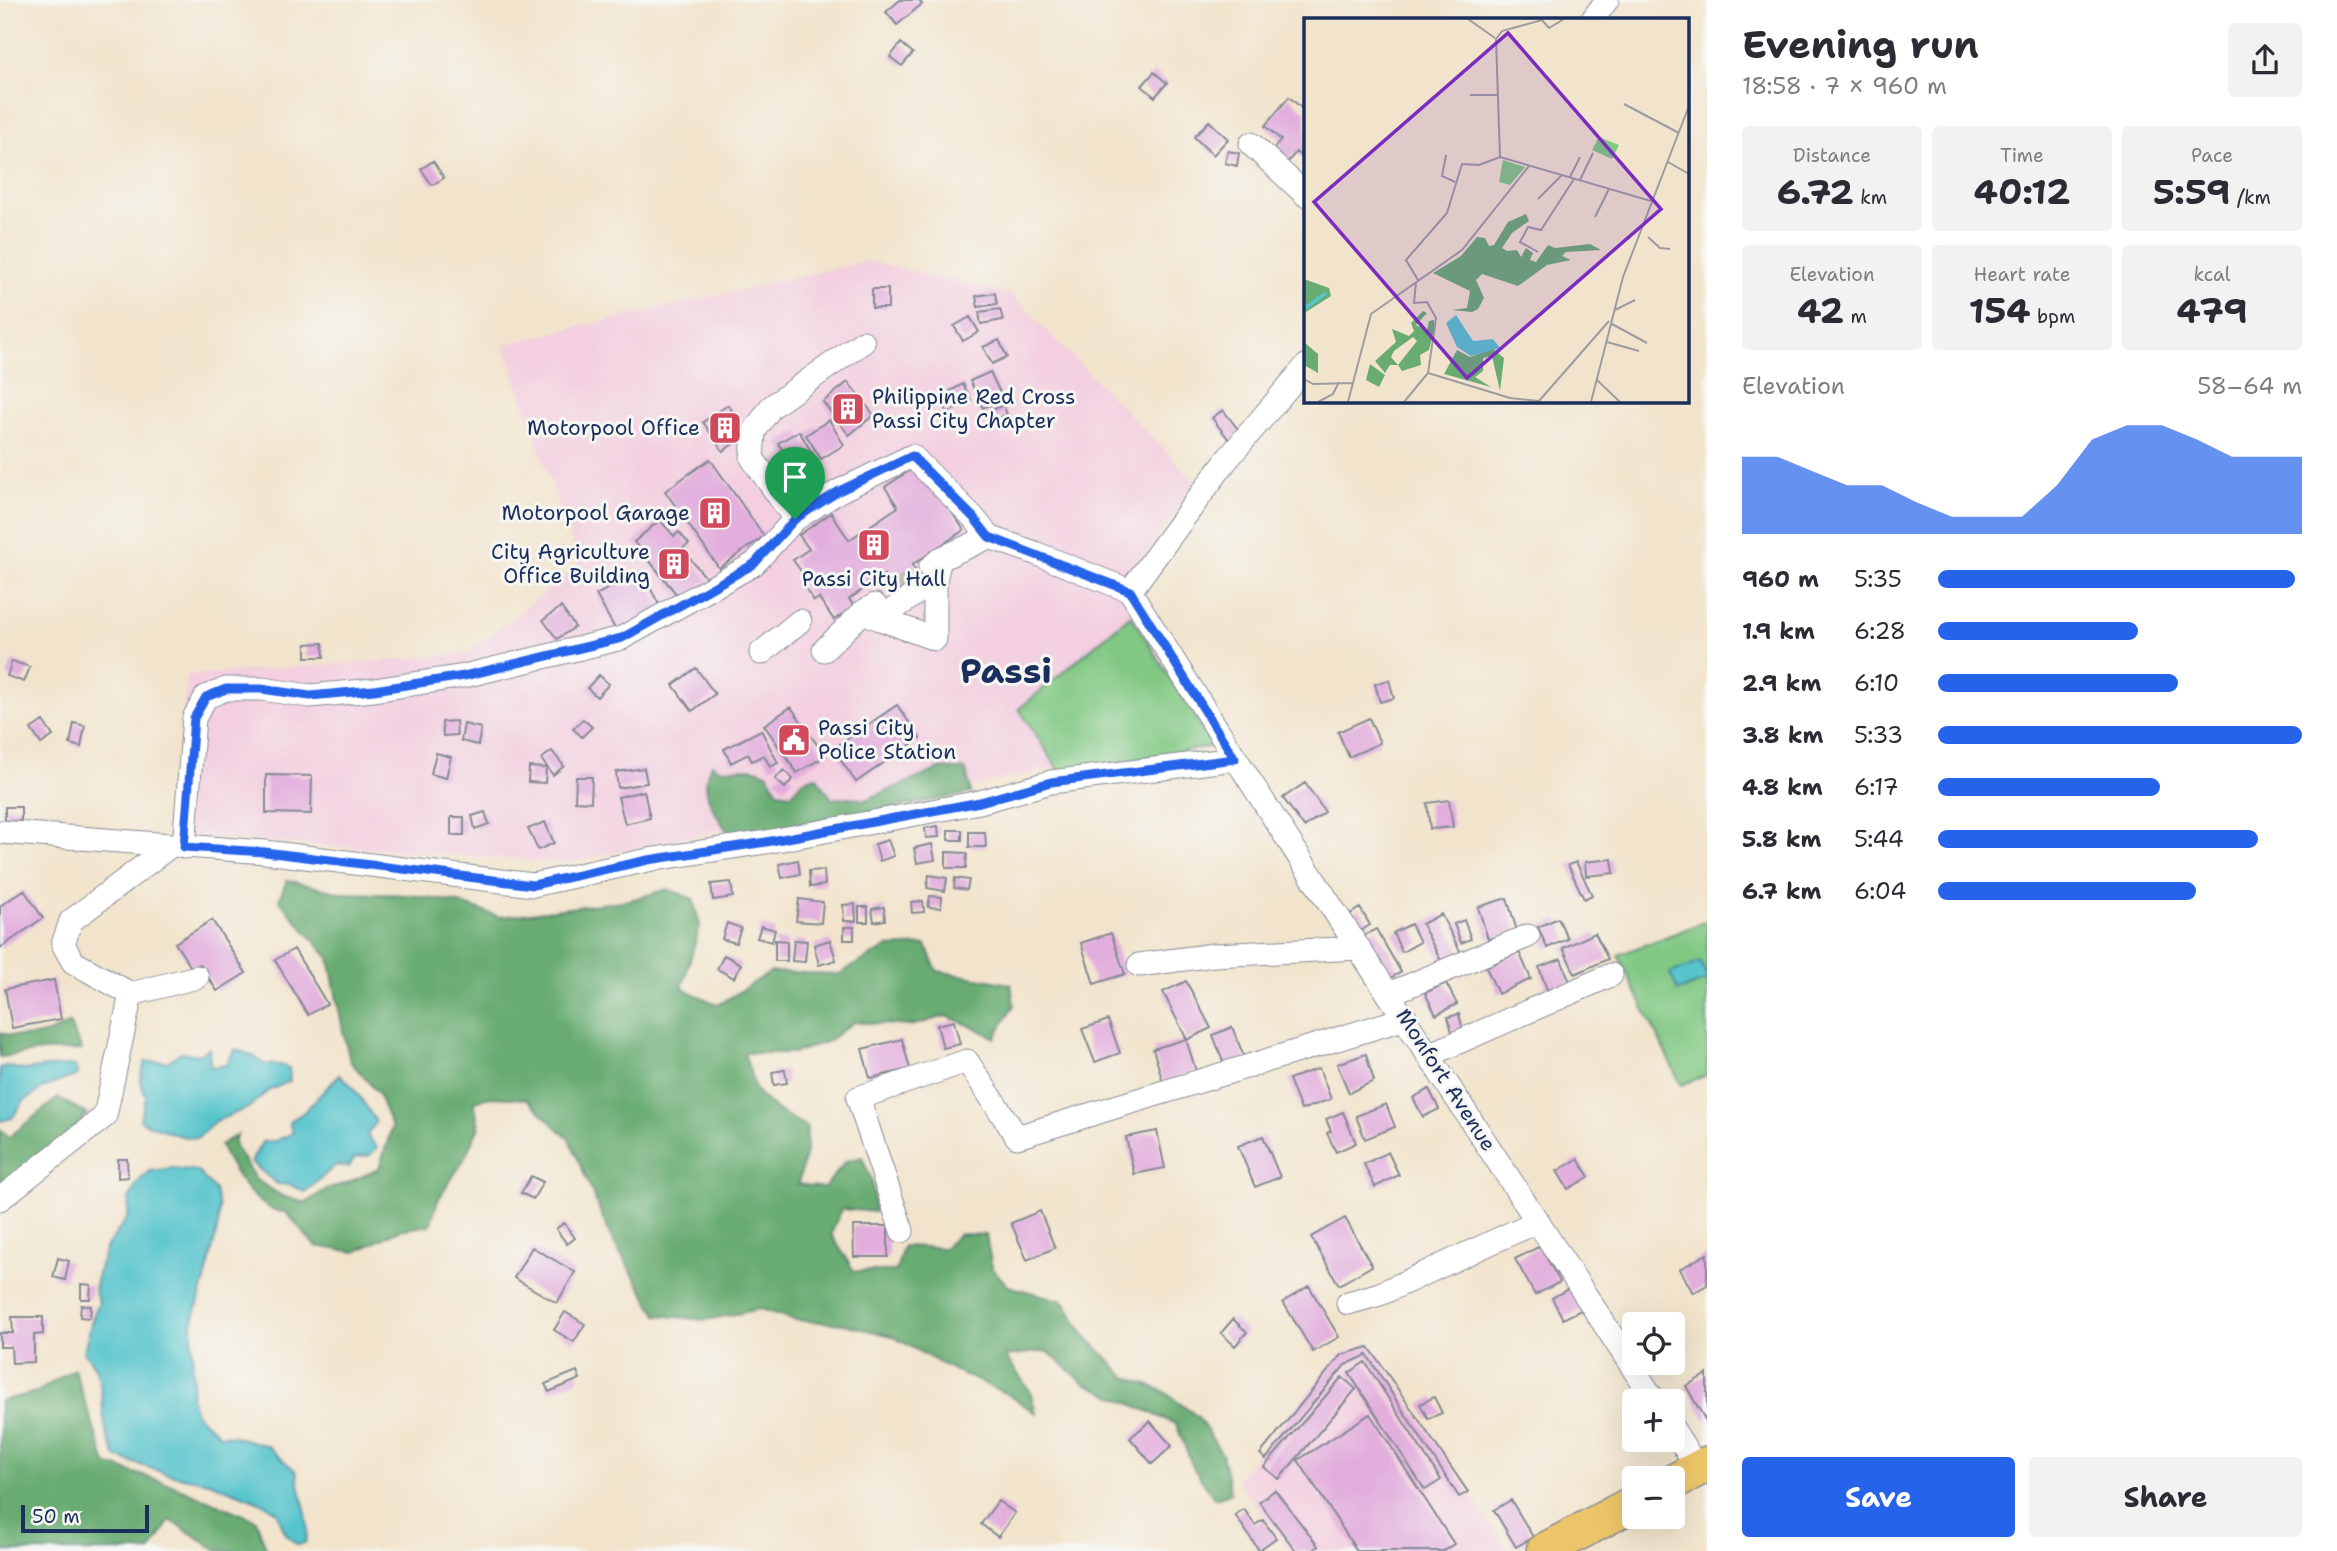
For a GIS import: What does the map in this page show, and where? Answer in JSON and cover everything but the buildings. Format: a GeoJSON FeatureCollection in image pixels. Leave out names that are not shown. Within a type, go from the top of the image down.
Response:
{"type":"FeatureCollection","features":[{"type":"Feature","properties":{"kind":"highway"},"geometry":{"type":"LineString","coordinates":[[1544,1551],[1622,1509]]}},
{"type":"Feature","properties":{"kind":"street"},"geometry":{"type":"LineString","coordinates":[[1594,18],[1607,0]]}},
{"type":"Feature","properties":{"kind":"street"},"geometry":{"type":"LineString","coordinates":[[1251,144],[1304,193]]}},
{"type":"Feature","properties":{"kind":"street"},"geometry":{"type":"LineString","coordinates":[[795,519],[752,458],[754,432],[771,407],[863,342]]}},
{"type":"Feature","properties":{"kind":"street"},"geometry":{"type":"LineString","coordinates":[[197,977],[131,994],[73,962],[63,944],[71,921],[177,846],[194,718],[206,697],[226,689],[262,689],[310,696],[374,690],[464,676],[622,638],[754,564],[795,519],[839,491],[912,456],[974,518],[989,537],[1130,591],[1225,462],[1304,368]]}},
{"type":"Feature","properties":{"kind":"street"},"geometry":{"type":"LineString","coordinates":[[824,650],[932,572],[989,537]]}},
{"type":"Feature","properties":{"kind":"street"},"geometry":{"type":"LineString","coordinates":[[872,615],[935,639],[932,572]]}},
{"type":"Feature","properties":{"kind":"street","name":"Monfort Avenue"},"geometry":{"type":"LineString","coordinates":[[1130,591],[1235,759],[1647,1389]]}},
{"type":"Feature","properties":{"kind":"street"},"geometry":{"type":"LineString","coordinates":[[872,615],[896,592]]}},
{"type":"Feature","properties":{"kind":"street"},"geometry":{"type":"LineString","coordinates":[[761,653],[800,621]]}},
{"type":"Feature","properties":{"kind":"street"},"geometry":{"type":"LineString","coordinates":[[0,832],[265,852],[533,885],[648,860],[766,842],[980,802],[1051,782],[1235,759]]}},
{"type":"Feature","properties":{"kind":"street"},"geometry":{"type":"LineString","coordinates":[[1389,994],[1528,936]]}},
{"type":"Feature","properties":{"kind":"street"},"geometry":{"type":"LineString","coordinates":[[1139,965],[1214,955],[1359,948]]}},
{"type":"Feature","properties":{"kind":"street"},"geometry":{"type":"LineString","coordinates":[[1429,1055],[1611,975]]}},
{"type":"Feature","properties":{"kind":"street"},"geometry":{"type":"LineString","coordinates":[[0,1199],[105,1116],[131,994]]}},
{"type":"Feature","properties":{"kind":"street"},"geometry":{"type":"LineString","coordinates":[[902,1231],[858,1098],[967,1060],[1017,1137],[1406,1018]]}},
{"type":"Feature","properties":{"kind":"street"},"geometry":{"type":"LineString","coordinates":[[1348,1303],[1380,1294],[1538,1221]]}},
{"type":"Feature","properties":{"kind":"street"},"geometry":{"type":"LineString","coordinates":[[1684,1452],[1693,1472]]}},
{"type":"Feature","properties":{"kind":"shaded area"},"geometry":{"type":"Polygon","coordinates":[[[867,261],[1011,294],[1196,482],[1120,592],[1212,734],[973,786],[744,825],[567,863],[169,835],[187,675],[467,654],[579,565],[504,344],[867,261]]]}},
{"type":"Feature","properties":{"kind":"shaded area"},"geometry":{"type":"Polygon","coordinates":[[[1370,1341],[1506,1548],[1500,1551],[1290,1551],[1237,1479],[1340,1354],[1370,1341]]]}},
{"type":"Feature","properties":{"kind":"green space"},"geometry":{"type":"Polygon","coordinates":[[[1131,615],[1213,746],[1060,772],[1019,709],[1131,615]]]}},
{"type":"Feature","properties":{"kind":"green space"},"geometry":{"type":"Polygon","coordinates":[[[712,764],[719,769],[753,768],[767,773],[778,792],[792,794],[802,781],[816,776],[832,799],[849,797],[865,800],[942,768],[966,770],[971,793],[733,839],[715,813],[707,793],[707,774],[712,764]]]}},
{"type":"Feature","properties":{"kind":"green space"},"geometry":{"type":"Polygon","coordinates":[[[287,880],[341,893],[410,895],[459,903],[500,917],[630,900],[668,889],[693,899],[700,925],[682,988],[718,1005],[771,972],[839,974],[887,947],[926,945],[937,971],[1011,984],[1014,1005],[995,1038],[946,1016],[910,1026],[854,1022],[828,1041],[794,1053],[744,1053],[756,1091],[776,1110],[807,1127],[806,1151],[798,1184],[824,1188],[846,1161],[862,1157],[872,1181],[875,1212],[842,1209],[831,1234],[854,1271],[896,1271],[903,1246],[944,1248],[959,1234],[986,1235],[992,1268],[1008,1286],[1064,1301],[1083,1333],[1124,1376],[1163,1391],[1198,1417],[1222,1454],[1231,1493],[1214,1498],[1193,1467],[1176,1424],[1084,1383],[1047,1351],[1005,1356],[1030,1391],[1036,1413],[1007,1394],[945,1366],[892,1336],[844,1324],[795,1320],[760,1309],[706,1320],[657,1315],[612,1239],[570,1140],[527,1099],[491,1097],[474,1101],[479,1127],[463,1161],[438,1200],[430,1225],[399,1230],[356,1252],[315,1246],[286,1212],[265,1205],[246,1188],[220,1145],[237,1135],[235,1146],[255,1179],[282,1196],[306,1203],[325,1190],[379,1169],[392,1127],[378,1093],[350,1061],[329,958],[279,900],[287,880]]]}},
{"type":"Feature","properties":{"kind":"green space"},"geometry":{"type":"Polygon","coordinates":[[[1707,921],[1707,1075],[1681,1085],[1618,955],[1707,921]]]}},
{"type":"Feature","properties":{"kind":"green space"},"geometry":{"type":"Polygon","coordinates":[[[69,1023],[82,1050],[42,1051],[0,1057],[0,1033],[36,1036],[69,1023]]]}},
{"type":"Feature","properties":{"kind":"green space"},"geometry":{"type":"Polygon","coordinates":[[[58,1098],[87,1114],[47,1160],[0,1190],[0,1129],[9,1137],[58,1098]]]}},
{"type":"Feature","properties":{"kind":"green space"},"geometry":{"type":"Polygon","coordinates":[[[74,1369],[106,1464],[169,1484],[256,1520],[267,1551],[219,1551],[170,1520],[151,1551],[0,1551],[0,1401],[37,1392],[74,1369]]]}},
{"type":"Feature","properties":{"kind":"water"},"geometry":{"type":"Polygon","coordinates":[[[1701,962],[1707,980],[1678,991],[1670,973],[1701,962]]]}},
{"type":"Feature","properties":{"kind":"water"},"geometry":{"type":"Polygon","coordinates":[[[209,1048],[210,1067],[226,1065],[235,1049],[264,1064],[289,1068],[290,1081],[268,1091],[248,1108],[216,1121],[197,1138],[180,1136],[142,1122],[140,1119],[146,1098],[140,1080],[145,1062],[169,1061],[181,1052],[198,1055],[209,1048]]]}},
{"type":"Feature","properties":{"kind":"water"},"geometry":{"type":"Polygon","coordinates":[[[6,1066],[23,1070],[75,1066],[78,1075],[43,1088],[24,1101],[12,1118],[0,1121],[0,1068],[6,1066]]]}},
{"type":"Feature","properties":{"kind":"water"},"geometry":{"type":"Polygon","coordinates":[[[339,1075],[354,1089],[376,1122],[367,1135],[377,1148],[370,1155],[354,1158],[349,1167],[336,1165],[305,1192],[291,1185],[277,1184],[251,1162],[262,1142],[275,1141],[293,1133],[289,1122],[304,1112],[339,1075]]]}},
{"type":"Feature","properties":{"kind":"water"},"geometry":{"type":"Polygon","coordinates":[[[172,1168],[197,1171],[215,1190],[219,1208],[218,1226],[192,1324],[191,1397],[196,1414],[220,1435],[234,1436],[267,1446],[297,1472],[307,1517],[305,1543],[298,1545],[290,1538],[278,1513],[265,1504],[209,1482],[168,1474],[116,1457],[108,1437],[98,1377],[83,1352],[99,1303],[94,1290],[107,1246],[128,1217],[129,1200],[136,1184],[150,1171],[172,1168]]]}},
{"type":"Feature","properties":{"kind":"tunnel"},"geometry":{"type":"LineString","coordinates":[[896,592],[920,576]]}},
{"type":"Feature","properties":{"kind":"place","name":"Philippine Red Cross Passi City Chapter"},"geometry":{"type":"Point","coordinates":[848,409]}},
{"type":"Feature","properties":{"kind":"place","name":"Motorpool Office"},"geometry":{"type":"Point","coordinates":[725,428]}},
{"type":"Feature","properties":{"kind":"place","name":"Motorpool Garage"},"geometry":{"type":"Point","coordinates":[715,513]}},
{"type":"Feature","properties":{"kind":"place","name":"Passi City Hall"},"geometry":{"type":"Point","coordinates":[874,545]}},
{"type":"Feature","properties":{"kind":"place","name":"City Agriculture Office Building"},"geometry":{"type":"Point","coordinates":[674,564]}},
{"type":"Feature","properties":{"kind":"place","name":"Passi City Police Station"},"geometry":{"type":"Point","coordinates":[794,740]}},
{"type":"Feature","properties":{"kind":"district","name":"Passi"},"geometry":{"type":"Point","coordinates":[1006,671]}},
{"type":"Feature","properties":{"kind":"route"},"geometry":{"type":"LineString","coordinates":[[912,456],[974,518],[989,537],[1130,591],[1235,759],[1051,782],[980,802],[766,842],[648,860],[533,885],[265,852],[184,847],[194,718],[206,697],[226,689],[262,689],[310,696],[374,690],[464,676],[622,638],[754,564],[795,519],[839,491],[912,456]]}}]}
